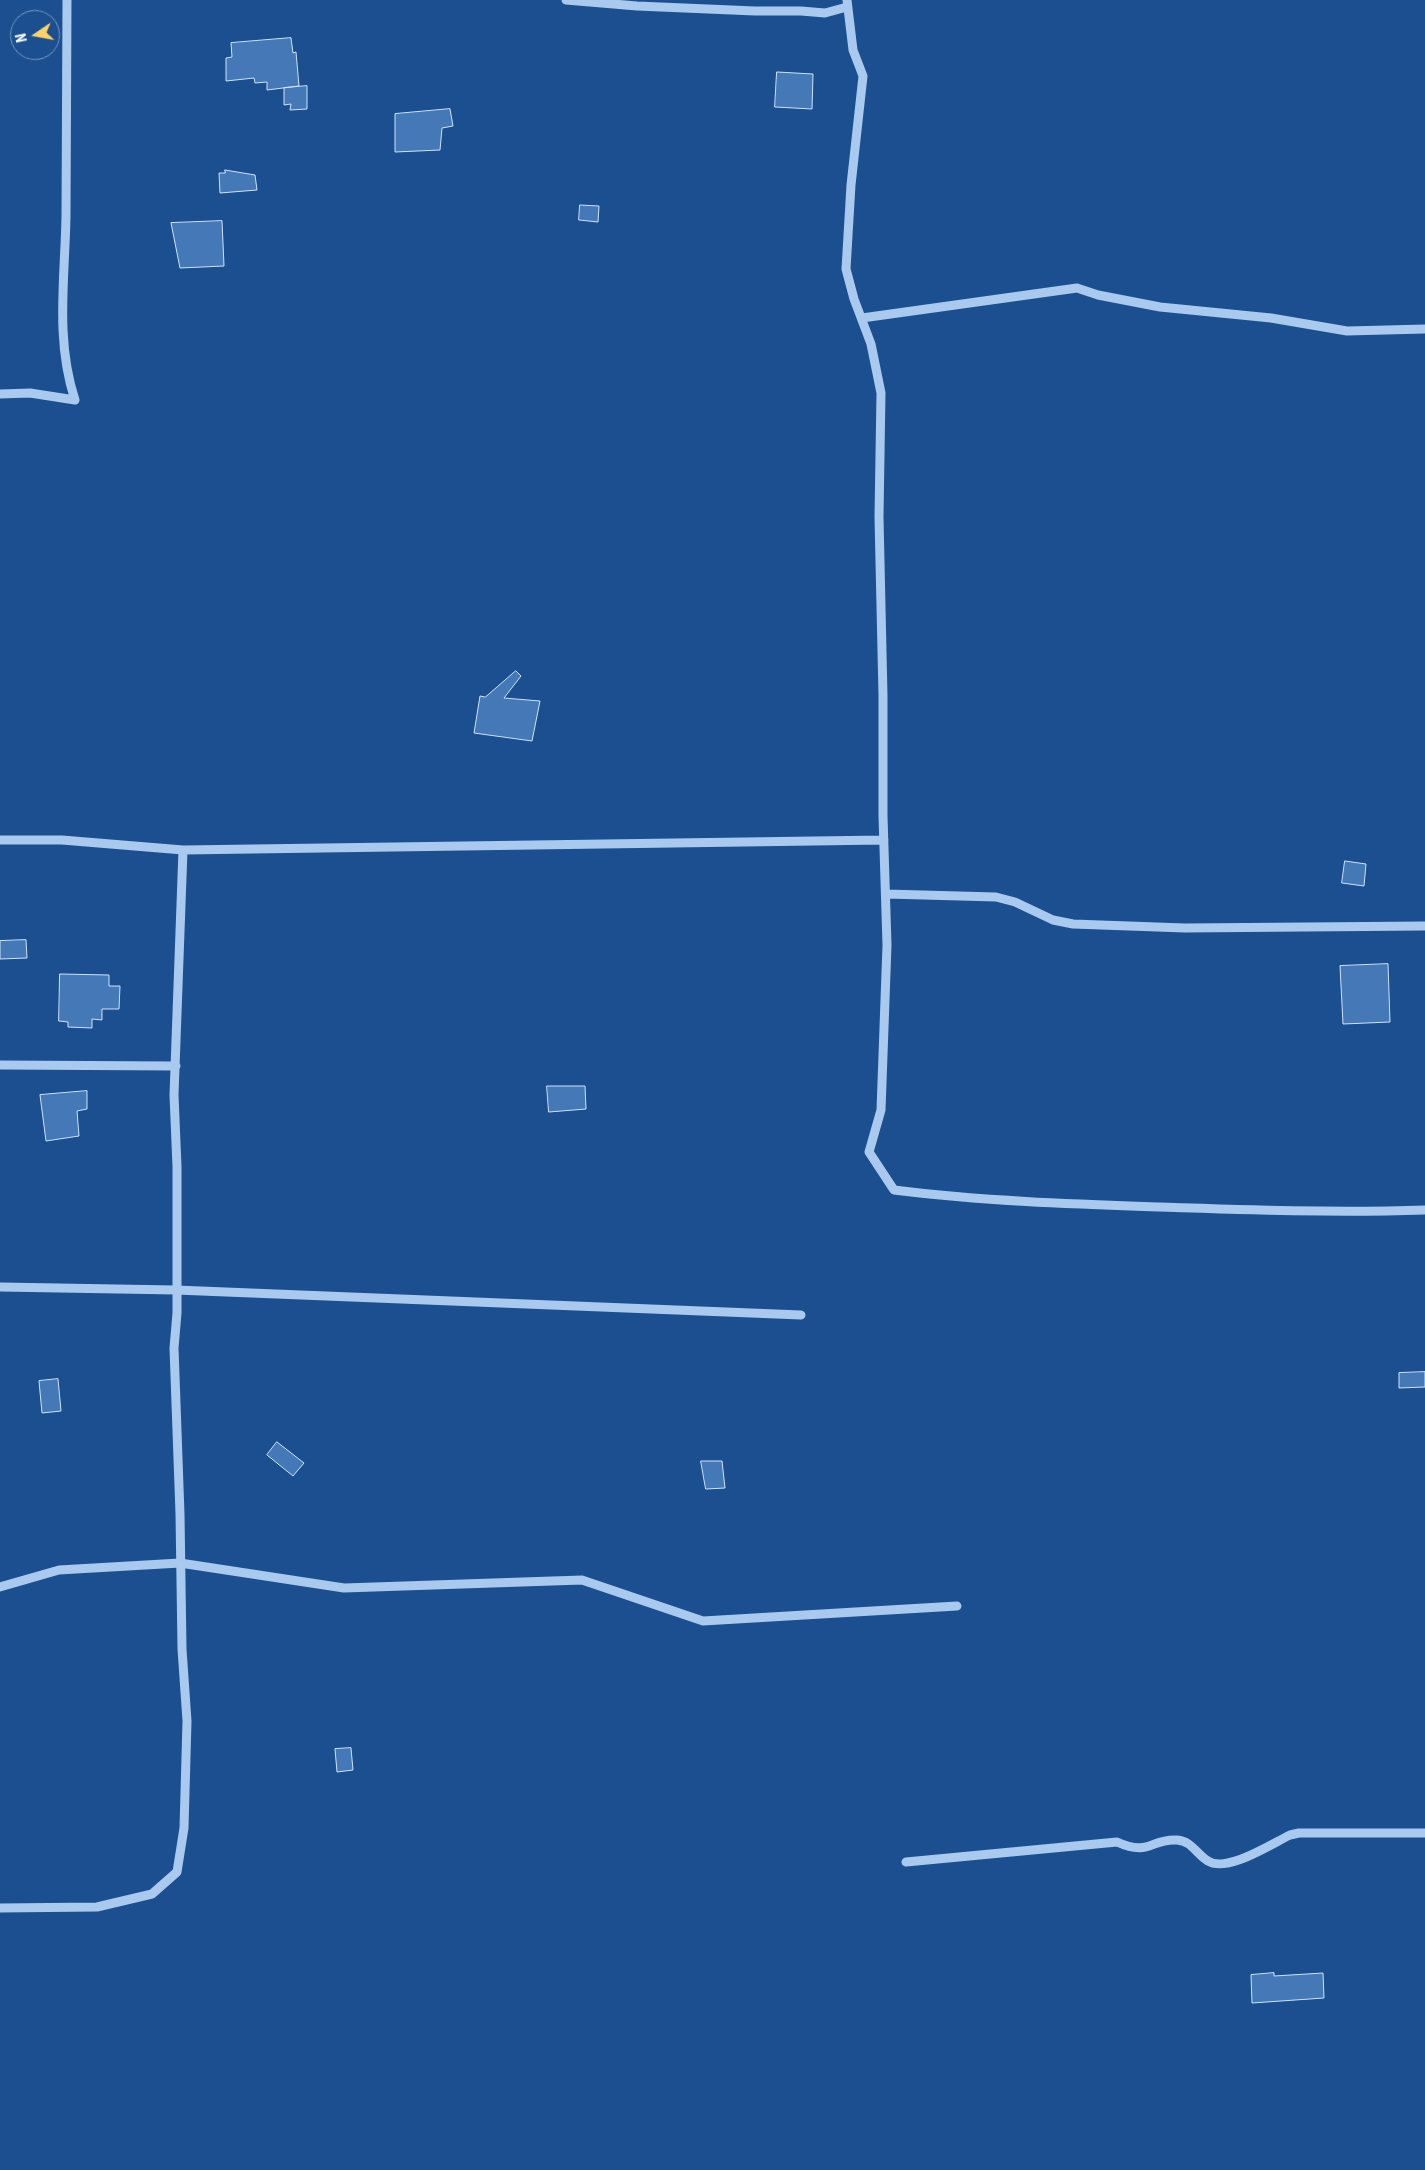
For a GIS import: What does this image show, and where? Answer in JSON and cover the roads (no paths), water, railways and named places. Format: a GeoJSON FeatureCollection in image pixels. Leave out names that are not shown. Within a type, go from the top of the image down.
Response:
{"type":"FeatureCollection","features":[{"type":"Feature","properties":{"kind":"street"},"geometry":{"type":"LineString","coordinates":[[0,394],[30,393],[75,400],[68,380],[62,323],[66,218],[67,0]]}},
{"type":"Feature","properties":{"kind":"street"},"geometry":{"type":"LineString","coordinates":[[566,0],[637,6],[825,13],[847,4],[853,50],[863,76],[851,185],[846,269],[876,364],[881,393],[879,517],[887,945],[881,1110],[869,1152],[894,1190],[1024,1202],[1281,1211],[1371,1212],[1425,1210]]}},
{"type":"Feature","properties":{"kind":"street"},"geometry":{"type":"LineString","coordinates":[[862,318],[1077,288],[1098,295],[1160,307],[1271,318],[1347,331],[1425,329]]}},
{"type":"Feature","properties":{"kind":"street"},"geometry":{"type":"LineString","coordinates":[[0,840],[62,840],[184,850],[884,840]]}},
{"type":"Feature","properties":{"kind":"street"},"geometry":{"type":"LineString","coordinates":[[0,1908],[97,1907],[152,1894],[177,1872],[184,1828],[187,1721],[182,1649],[174,1348],[176,1290],[176,1066],[184,850]]}},
{"type":"Feature","properties":{"kind":"street"},"geometry":{"type":"LineString","coordinates":[[886,894],[996,897],[1015,902],[1053,920],[1073,924],[1185,928],[1425,926]]}},
{"type":"Feature","properties":{"kind":"street"},"geometry":{"type":"LineString","coordinates":[[0,1065],[176,1066]]}},
{"type":"Feature","properties":{"kind":"street"},"geometry":{"type":"LineString","coordinates":[[0,1287],[176,1290],[801,1315]]}},
{"type":"Feature","properties":{"kind":"street"},"geometry":{"type":"LineString","coordinates":[[0,1587],[59,1570],[180,1562],[344,1588],[582,1580],[703,1621],[957,1606]]}},
{"type":"Feature","properties":{"kind":"street"},"geometry":{"type":"LineString","coordinates":[[906,1862],[1117,1842],[1136,1849],[1178,1840],[1188,1844],[1208,1862],[1218,1865],[1235,1861],[1290,1835],[1299,1833],[1425,1833]]}}]}
